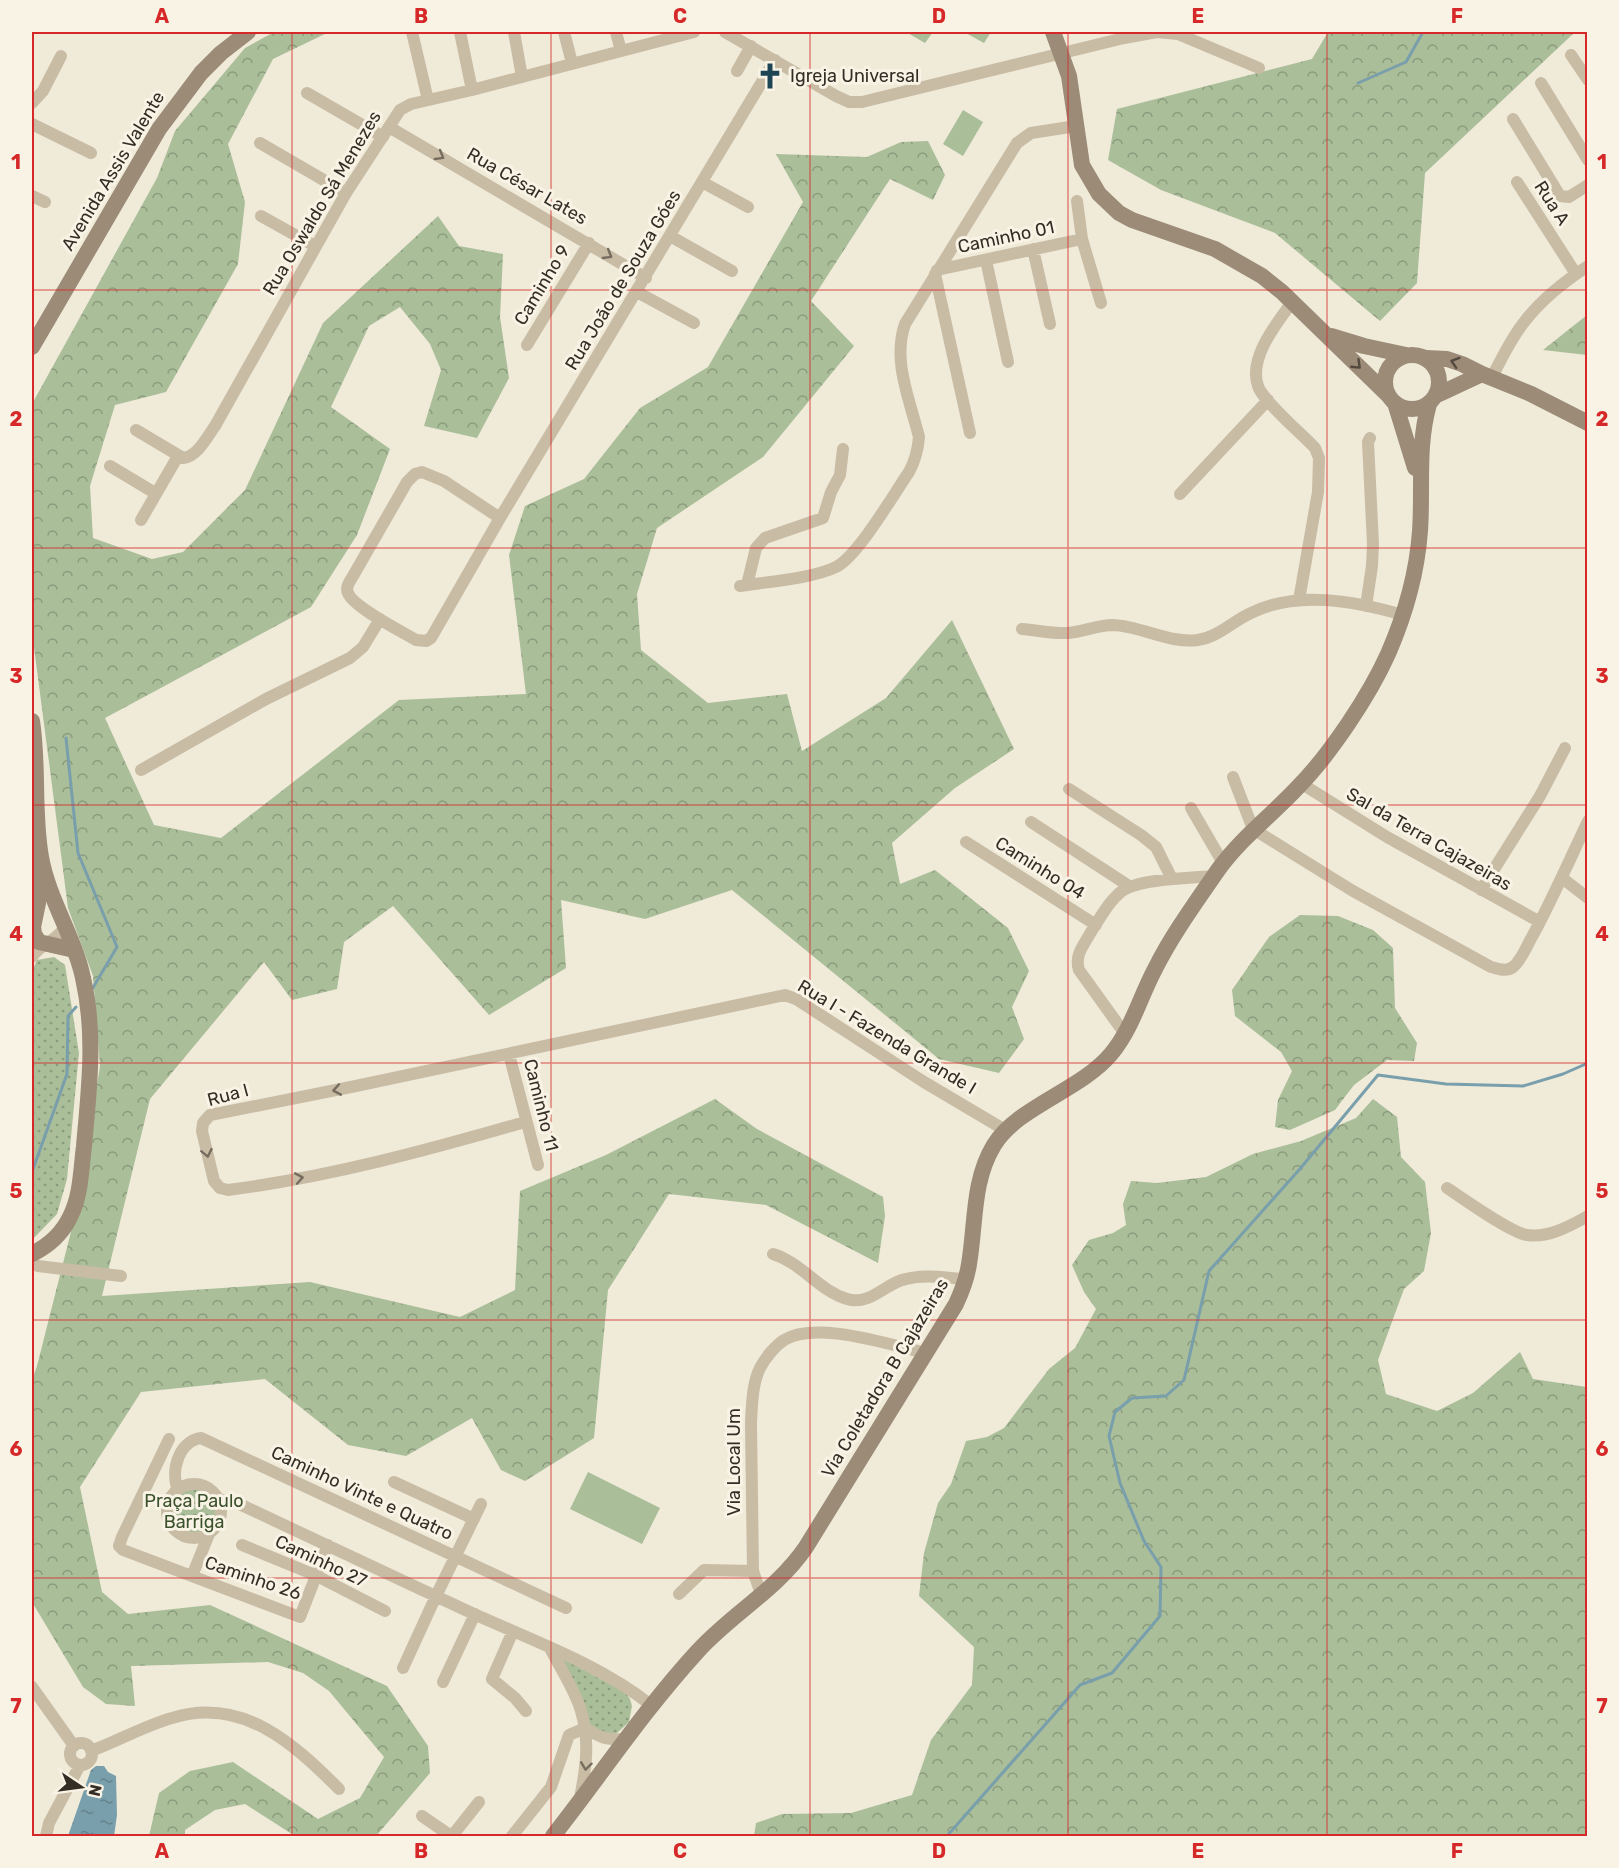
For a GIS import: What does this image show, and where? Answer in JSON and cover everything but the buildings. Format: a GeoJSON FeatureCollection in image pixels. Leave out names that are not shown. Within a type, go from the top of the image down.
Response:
{"type":"FeatureCollection","features":[{"type":"Feature","properties":{"kind":"main road","name":"Avenida Assis Valente"},"geometry":{"type":"LineString","coordinates":[[32,347],[159,129],[201,73],[221,53],[248,32]]}},
{"type":"Feature","properties":{"kind":"main road"},"geometry":{"type":"LineString","coordinates":[[1053,32],[1069,76],[1082,165],[1099,194],[1119,213],[1132,220],[1215,249],[1262,276],[1403,408],[1421,408],[1433,399],[1487,376]]}},
{"type":"Feature","properties":{"kind":"main road"},"geometry":{"type":"LineString","coordinates":[[1325,334],[1364,346],[1426,358],[1432,363],[1440,378],[1433,399]]}},
{"type":"Feature","properties":{"kind":"main road"},"geometry":{"type":"LineString","coordinates":[[1392,400],[1385,386],[1385,376],[1389,366],[1406,355]]}},
{"type":"Feature","properties":{"kind":"main road"},"geometry":{"type":"LineString","coordinates":[[1426,358],[1455,361],[1531,394],[1587,423]]}},
{"type":"Feature","properties":{"kind":"main road","name":"Via Coletadora B Cajazeiras"},"geometry":{"type":"LineString","coordinates":[[553,1836],[651,1705],[711,1637],[797,1560],[956,1304],[966,1279],[980,1177],[990,1152],[1005,1130],[1100,1065],[1110,1055],[1125,1034],[1155,967],[1218,870],[1253,829],[1302,784],[1342,731],[1377,677],[1403,615],[1414,578],[1421,511],[1422,438],[1433,399]]}},
{"type":"Feature","properties":{"kind":"main road","name":"Via Coletadora B Cajazeiras"},"geometry":{"type":"LineString","coordinates":[[1392,400],[1410,449],[1420,490]]}},
{"type":"Feature","properties":{"kind":"main road"},"geometry":{"type":"LineString","coordinates":[[32,721],[41,859],[37,938],[74,950]]}},
{"type":"Feature","properties":{"kind":"main road"},"geometry":{"type":"LineString","coordinates":[[32,1254],[46,1247],[61,1232],[76,1206],[92,1047],[83,975],[41,859]]}},
{"type":"Feature","properties":{"kind":"street"},"geometry":{"type":"LineString","coordinates":[[412,32],[428,100]]}},
{"type":"Feature","properties":{"kind":"street"},"geometry":{"type":"LineString","coordinates":[[460,32],[472,90]]}},
{"type":"Feature","properties":{"kind":"street"},"geometry":{"type":"LineString","coordinates":[[514,32],[522,76]]}},
{"type":"Feature","properties":{"kind":"street"},"geometry":{"type":"LineString","coordinates":[[564,32],[572,63]]}},
{"type":"Feature","properties":{"kind":"street"},"geometry":{"type":"LineString","coordinates":[[616,32],[621,51]]}},
{"type":"Feature","properties":{"kind":"street","name":"Rua Oswaldo Sá Menezes"},"geometry":{"type":"LineString","coordinates":[[178,456],[187,458],[195,453],[215,426],[346,193],[400,110],[411,104],[621,51],[668,34],[694,32]]}},
{"type":"Feature","properties":{"kind":"street"},"geometry":{"type":"LineString","coordinates":[[725,32],[843,100],[862,102],[1062,53],[1123,35],[1156,32],[1178,34],[1259,68]]}},
{"type":"Feature","properties":{"kind":"street"},"geometry":{"type":"LineString","coordinates":[[736,71],[751,46]]}},
{"type":"Feature","properties":{"kind":"street"},"geometry":{"type":"LineString","coordinates":[[1571,55],[1587,80]]}},
{"type":"Feature","properties":{"kind":"street"},"geometry":{"type":"LineString","coordinates":[[32,103],[43,91],[61,56]]}},
{"type":"Feature","properties":{"kind":"street","name":"Rua João de Souza Góes"},"geometry":{"type":"LineString","coordinates":[[500,518],[434,475],[422,472],[415,474],[397,498],[347,585],[352,600],[416,640],[426,641],[431,638],[500,518],[775,60]]}},
{"type":"Feature","properties":{"kind":"street"},"geometry":{"type":"LineString","coordinates":[[1541,83],[1587,160]]}},
{"type":"Feature","properties":{"kind":"street","name":"Rua César Lates"},"geometry":{"type":"LineString","coordinates":[[307,93],[386,132],[589,243],[646,278]]}},
{"type":"Feature","properties":{"kind":"street"},"geometry":{"type":"LineString","coordinates":[[1513,118],[1560,196],[1569,197],[1587,185]]}},
{"type":"Feature","properties":{"kind":"street"},"geometry":{"type":"LineString","coordinates":[[32,124],[91,153]]}},
{"type":"Feature","properties":{"kind":"street"},"geometry":{"type":"LineString","coordinates":[[843,449],[840,475],[831,492],[823,518],[765,538],[756,548],[744,586],[823,573],[848,559],[914,463],[919,437],[899,350],[905,324],[1017,143],[1031,133],[1076,126]]}},
{"type":"Feature","properties":{"kind":"street"},"geometry":{"type":"LineString","coordinates":[[260,142],[346,193]]}},
{"type":"Feature","properties":{"kind":"street"},"geometry":{"type":"LineString","coordinates":[[702,182],[748,207]]}},
{"type":"Feature","properties":{"kind":"street","name":"Rua A"},"geometry":{"type":"LineString","coordinates":[[1517,182],[1576,274]]}},
{"type":"Feature","properties":{"kind":"street"},"geometry":{"type":"LineString","coordinates":[[32,196],[45,202]]}},
{"type":"Feature","properties":{"kind":"street"},"geometry":{"type":"LineString","coordinates":[[1077,201],[1082,238],[1101,303]]}},
{"type":"Feature","properties":{"kind":"street"},"geometry":{"type":"LineString","coordinates":[[261,216],[315,246]]}},
{"type":"Feature","properties":{"kind":"street"},"geometry":{"type":"LineString","coordinates":[[670,236],[732,271]]}},
{"type":"Feature","properties":{"kind":"street","name":"Caminho 01"},"geometry":{"type":"LineString","coordinates":[[936,272],[1082,238]]}},
{"type":"Feature","properties":{"kind":"street","name":"Caminho 9"},"geometry":{"type":"LineString","coordinates":[[527,345],[589,243]]}},
{"type":"Feature","properties":{"kind":"street"},"geometry":{"type":"LineString","coordinates":[[1033,249],[1050,324]]}},
{"type":"Feature","properties":{"kind":"street"},"geometry":{"type":"LineString","coordinates":[[986,260],[1008,362]]}},
{"type":"Feature","properties":{"kind":"street"},"geometry":{"type":"LineString","coordinates":[[1487,376],[1523,322],[1550,295],[1587,266]]}},
{"type":"Feature","properties":{"kind":"street"},"geometry":{"type":"LineString","coordinates":[[936,272],[970,434]]}},
{"type":"Feature","properties":{"kind":"street"},"geometry":{"type":"LineString","coordinates":[[637,292],[694,323]]}},
{"type":"Feature","properties":{"kind":"street"},"geometry":{"type":"LineString","coordinates":[[1292,302],[1267,336],[1257,369],[1258,387],[1315,448],[1319,458],[1318,492],[1299,600]]}},
{"type":"Feature","properties":{"kind":"street"},"geometry":{"type":"LineString","coordinates":[[1180,494],[1268,400]]}},
{"type":"Feature","properties":{"kind":"street"},"geometry":{"type":"LineString","coordinates":[[136,430],[178,456],[141,519]]}},
{"type":"Feature","properties":{"kind":"street"},"geometry":{"type":"LineString","coordinates":[[1366,606],[1373,544],[1373,500],[1368,442],[1370,438]]}},
{"type":"Feature","properties":{"kind":"street"},"geometry":{"type":"LineString","coordinates":[[110,466],[155,493]]}},
{"type":"Feature","properties":{"kind":"street"},"geometry":{"type":"LineString","coordinates":[[1022,628],[1066,633],[1113,625],[1164,636],[1197,640],[1216,633],[1266,607],[1299,600],[1321,600],[1366,606],[1403,615]]}},
{"type":"Feature","properties":{"kind":"street"},"geometry":{"type":"LineString","coordinates":[[141,770],[266,699],[350,658],[363,647],[380,619]]}},
{"type":"Feature","properties":{"kind":"street"},"geometry":{"type":"LineString","coordinates":[[1480,890],[1540,796],[1566,748]]}},
{"type":"Feature","properties":{"kind":"street"},"geometry":{"type":"LineString","coordinates":[[1233,777],[1253,829],[1353,891],[1491,967],[1502,970],[1510,969],[1517,963],[1562,878],[1587,821]]}},
{"type":"Feature","properties":{"kind":"street","name":"Sal da Terra Cajazeiras"},"geometry":{"type":"LineString","coordinates":[[1302,784],[1387,837],[1540,922]]}},
{"type":"Feature","properties":{"kind":"street"},"geometry":{"type":"LineString","coordinates":[[1069,789],[1156,847],[1172,879]]}},
{"type":"Feature","properties":{"kind":"street"},"geometry":{"type":"LineString","coordinates":[[1125,1034],[1079,970],[1077,963],[1079,952],[1115,898],[1129,886],[1218,870],[1191,808]]}},
{"type":"Feature","properties":{"kind":"street","name":"Caminho 04"},"geometry":{"type":"LineString","coordinates":[[1031,822],[1129,886]]}},
{"type":"Feature","properties":{"kind":"street","name":"Caminho 04"},"geometry":{"type":"LineString","coordinates":[[966,842],[1096,925]]}},
{"type":"Feature","properties":{"kind":"street"},"geometry":{"type":"LineString","coordinates":[[1562,878],[1587,898]]}},
{"type":"Feature","properties":{"kind":"street"},"geometry":{"type":"LineString","coordinates":[[32,957],[40,947],[37,938],[41,915],[62,921],[61,934],[37,938]]}},
{"type":"Feature","properties":{"kind":"street","name":"Rua I - Fazenda Grande I"},"geometry":{"type":"LineString","coordinates":[[640,1025],[778,995],[790,996],[924,1082],[1005,1130]]}},
{"type":"Feature","properties":{"kind":"street","name":"Rua I"},"geometry":{"type":"LineString","coordinates":[[525,1122],[340,1171],[228,1190],[220,1188],[214,1181],[202,1123],[210,1115],[640,1025]]}},
{"type":"Feature","properties":{"kind":"street","name":"Caminho 11"},"geometry":{"type":"LineString","coordinates":[[509,1054],[538,1165]]}},
{"type":"Feature","properties":{"kind":"street"},"geometry":{"type":"LineString","coordinates":[[1447,1188],[1509,1227],[1526,1235],[1555,1232],[1587,1215]]}},
{"type":"Feature","properties":{"kind":"street"},"geometry":{"type":"LineString","coordinates":[[774,1254],[795,1263],[825,1289],[848,1300],[862,1301],[903,1279],[923,1276],[966,1279]]}},
{"type":"Feature","properties":{"kind":"street"},"geometry":{"type":"LineString","coordinates":[[32,1262],[38,1266],[121,1276]]}},
{"type":"Feature","properties":{"kind":"street","name":"Via Local Um"},"geometry":{"type":"LineString","coordinates":[[761,1594],[753,1571],[751,1423],[752,1400],[759,1369],[784,1340],[801,1334],[825,1332],[926,1353]]}},
{"type":"Feature","properties":{"kind":"street","name":"Caminho Vinte e Quatro"},"geometry":{"type":"LineString","coordinates":[[178,1490],[175,1475],[179,1457],[188,1443],[201,1438],[566,1608]]}},
{"type":"Feature","properties":{"kind":"street"},"geometry":{"type":"LineString","coordinates":[[169,1439],[119,1546],[129,1553],[192,1576],[220,1514],[218,1499],[212,1491],[204,1486],[186,1485],[170,1498],[167,1508],[168,1519],[173,1529],[182,1535],[192,1538],[209,1534]]}},
{"type":"Feature","properties":{"kind":"street"},"geometry":{"type":"LineString","coordinates":[[394,1482],[474,1519]]}},
{"type":"Feature","properties":{"kind":"street"},"geometry":{"type":"LineString","coordinates":[[218,1499],[235,1502],[475,1614],[569,1655],[632,1690],[651,1705]]}},
{"type":"Feature","properties":{"kind":"street"},"geometry":{"type":"LineString","coordinates":[[403,1668],[481,1504]]}},
{"type":"Feature","properties":{"kind":"street","name":"Caminho 27"},"geometry":{"type":"LineString","coordinates":[[242,1545],[315,1575],[385,1611]]}},
{"type":"Feature","properties":{"kind":"street","name":"Caminho 26"},"geometry":{"type":"LineString","coordinates":[[192,1576],[300,1617],[328,1545]]}},
{"type":"Feature","properties":{"kind":"street"},"geometry":{"type":"LineString","coordinates":[[679,1593],[704,1570],[753,1571]]}},
{"type":"Feature","properties":{"kind":"street"},"geometry":{"type":"LineString","coordinates":[[443,1682],[475,1614]]}},
{"type":"Feature","properties":{"kind":"street"},"geometry":{"type":"LineString","coordinates":[[513,1631],[492,1676],[493,1682],[515,1698],[526,1711]]}},
{"type":"Feature","properties":{"kind":"street"},"geometry":{"type":"LineString","coordinates":[[550,1648],[581,1709],[585,1728],[586,1762],[579,1803]]}},
{"type":"Feature","properties":{"kind":"street"},"geometry":{"type":"LineString","coordinates":[[32,1687],[74,1746]]}},
{"type":"Feature","properties":{"kind":"street"},"geometry":{"type":"LineString","coordinates":[[91,1751],[174,1717],[214,1712],[235,1715],[258,1723],[278,1735],[339,1789]]}},
{"type":"Feature","properties":{"kind":"street"},"geometry":{"type":"LineString","coordinates":[[585,1728],[600,1738],[625,1739]]}},
{"type":"Feature","properties":{"kind":"street"},"geometry":{"type":"LineString","coordinates":[[512,1836],[550,1787],[569,1735],[585,1728]]}},
{"type":"Feature","properties":{"kind":"street"},"geometry":{"type":"LineString","coordinates":[[74,1746],[84,1744],[91,1751]]}},
{"type":"Feature","properties":{"kind":"street"},"geometry":{"type":"LineString","coordinates":[[74,1746],[70,1755],[74,1762],[80,1765]]}},
{"type":"Feature","properties":{"kind":"street"},"geometry":{"type":"LineString","coordinates":[[46,1836],[49,1823],[80,1765],[89,1761],[91,1751]]}},
{"type":"Feature","properties":{"kind":"street"},"geometry":{"type":"LineString","coordinates":[[422,1816],[452,1836],[479,1802]]}},
{"type":"Feature","properties":{"kind":"green space"},"geometry":{"type":"Polygon","coordinates":[[[274,32],[329,32],[273,59],[228,144],[245,202],[238,264],[166,392],[115,405],[90,486],[93,538],[152,559],[183,552],[245,490],[323,323],[438,216],[459,246],[503,254],[500,317],[509,378],[477,438],[424,426],[441,370],[430,344],[400,307],[369,326],[331,407],[390,449],[357,535],[311,607],[105,718],[154,825],[221,838],[399,700],[526,694],[509,555],[525,506],[584,479],[640,408],[708,367],[803,202],[776,154],[867,157],[901,142],[928,141],[945,175],[933,200],[890,179],[811,301],[854,346],[763,457],[657,528],[637,594],[641,650],[708,703],[787,694],[802,751],[886,698],[952,620],[1014,749],[955,788],[892,843],[900,884],[935,870],[1008,928],[1029,971],[1012,1007],[1024,1039],[999,1073],[939,1059],[732,890],[645,919],[561,900],[566,968],[489,1015],[393,906],[344,942],[337,989],[292,1000],[264,962],[150,1099],[102,1296],[310,1282],[460,1317],[515,1290],[520,1191],[606,1155],[715,1099],[757,1129],[883,1197],[885,1216],[878,1263],[766,1205],[669,1194],[608,1290],[594,1438],[525,1481],[501,1470],[472,1418],[406,1456],[348,1445],[265,1379],[141,1392],[80,1487],[102,1592],[128,1614],[210,1605],[387,1686],[428,1746],[430,1773],[377,1835],[295,1836],[245,1804],[215,1810],[185,1830],[185,1836],[149,1836],[159,1793],[190,1771],[233,1762],[318,1819],[360,1798],[384,1757],[329,1691],[303,1673],[268,1662],[131,1666],[135,1706],[106,1704],[83,1687],[32,1602],[32,1380],[77,1208],[100,1066],[93,976],[68,908],[32,632],[32,404],[157,178],[175,131],[245,48],[274,32]]]}},
{"type":"Feature","properties":{"kind":"green space"},"geometry":{"type":"Polygon","coordinates":[[[906,32],[933,32],[925,43],[906,32]]]}},
{"type":"Feature","properties":{"kind":"green space"},"geometry":{"type":"Polygon","coordinates":[[[964,32],[991,32],[984,43],[964,32]]]}},
{"type":"Feature","properties":{"kind":"green space"},"geometry":{"type":"Polygon","coordinates":[[[1328,32],[1575,32],[1425,173],[1417,283],[1380,321],[1275,233],[1161,190],[1108,160],[1117,109],[1312,59],[1328,32]]]}},
{"type":"Feature","properties":{"kind":"green space"},"geometry":{"type":"Polygon","coordinates":[[[963,110],[983,122],[963,156],[943,144],[963,110]]]}},
{"type":"Feature","properties":{"kind":"green space"},"geometry":{"type":"Polygon","coordinates":[[[1587,315],[1587,355],[1543,350],[1587,315]]]}},
{"type":"Feature","properties":{"kind":"green space"},"geometry":{"type":"Polygon","coordinates":[[[1300,915],[1338,916],[1373,930],[1393,948],[1395,1008],[1417,1043],[1414,1061],[1387,1060],[1354,1085],[1335,1110],[1290,1130],[1275,1127],[1278,1100],[1292,1071],[1281,1052],[1235,1016],[1232,990],[1269,937],[1300,915]]]}},
{"type":"Feature","properties":{"kind":"green space"},"geometry":{"type":"Polygon","coordinates":[[[54,957],[65,965],[79,1053],[67,1179],[57,1214],[32,1240],[32,971],[37,960],[54,957]]]}},
{"type":"Feature","properties":{"kind":"green space"},"geometry":{"type":"Polygon","coordinates":[[[1373,1099],[1397,1117],[1401,1157],[1425,1182],[1431,1233],[1424,1271],[1404,1289],[1378,1360],[1386,1394],[1437,1411],[1473,1393],[1520,1352],[1533,1379],[1587,1387],[1587,1836],[754,1836],[756,1823],[782,1814],[851,1813],[912,1795],[931,1740],[972,1685],[974,1647],[919,1596],[924,1553],[938,1503],[951,1484],[966,1441],[987,1437],[1004,1428],[1049,1369],[1075,1348],[1096,1309],[1084,1292],[1072,1265],[1089,1240],[1113,1233],[1126,1225],[1123,1204],[1131,1181],[1157,1183],[1206,1177],[1253,1154],[1301,1141],[1356,1118],[1373,1099]]]}},
{"type":"Feature","properties":{"kind":"green space"},"geometry":{"type":"Polygon","coordinates":[[[588,1472],[660,1508],[642,1544],[570,1509],[588,1472]]]}},
{"type":"Feature","properties":{"kind":"green space","name":"Praça Paulo Barriga"},"geometry":{"type":"Polygon","coordinates":[[[194,1489],[209,1496],[216,1511],[209,1526],[194,1533],[179,1526],[172,1511],[179,1496],[194,1489]]]}},
{"type":"Feature","properties":{"kind":"green space"},"geometry":{"type":"Polygon","coordinates":[[[562,1658],[625,1692],[632,1706],[629,1722],[617,1733],[609,1735],[588,1724],[562,1658]]]}},
{"type":"Feature","properties":{"kind":"water"},"geometry":{"type":"Polygon","coordinates":[[[96,1766],[104,1766],[108,1772],[116,1776],[117,1815],[114,1836],[68,1836],[91,1770],[96,1766]]]}},
{"type":"Feature","properties":{"kind":"waterway"},"geometry":{"type":"LineString","coordinates":[[1358,83],[1406,62],[1423,32]]}},
{"type":"Feature","properties":{"kind":"waterway"},"geometry":{"type":"LineString","coordinates":[[66,738],[78,853],[117,947],[91,991]]}},
{"type":"Feature","properties":{"kind":"waterway"},"geometry":{"type":"LineString","coordinates":[[32,1172],[67,1074],[68,1016],[76,1007]]}},
{"type":"Feature","properties":{"kind":"waterway"},"geometry":{"type":"LineString","coordinates":[[947,1836],[1080,1685],[1112,1673],[1160,1616],[1161,1567],[1144,1541],[1120,1483],[1109,1436],[1115,1412],[1132,1398],[1166,1396],[1184,1380],[1209,1271],[1299,1170],[1378,1075],[1446,1084],[1523,1086],[1563,1074],[1588,1063]]}},
{"type":"Feature","properties":{"kind":"place","name":"Igreja Universal"},"geometry":{"type":"Point","coordinates":[770,76]}}]}
